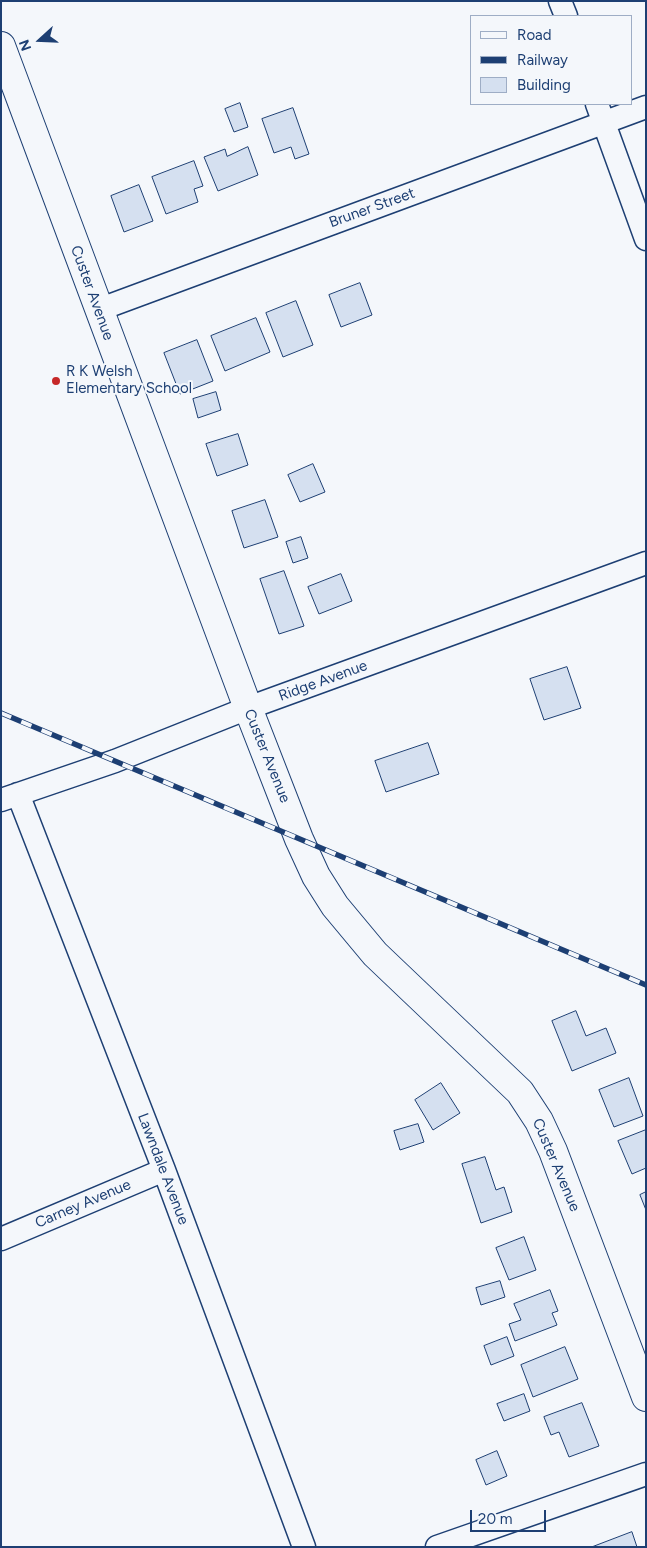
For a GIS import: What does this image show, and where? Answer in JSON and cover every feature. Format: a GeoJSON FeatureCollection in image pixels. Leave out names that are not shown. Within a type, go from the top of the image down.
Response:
{"type":"FeatureCollection","features":[{"type":"Feature","properties":{"kind":"street"},"geometry":{"type":"LineString","coordinates":[[560,1],[566,15]]}},
{"type":"Feature","properties":{"kind":"street","name":"Custer Avenue"},"geometry":{"type":"LineString","coordinates":[[1,46],[248,708],[299,839],[316,876],[335,906],[375,954],[520,1092],[539,1121],[553,1150],[646,1397]]}},
{"type":"Feature","properties":{"kind":"street","name":"Bruner Street"},"geometry":{"type":"LineString","coordinates":[[98,310],[600,113],[646,107]]}},
{"type":"Feature","properties":{"kind":"street"},"geometry":{"type":"LineString","coordinates":[[600,113],[646,239]]}},
{"type":"Feature","properties":{"kind":"street","name":"Ridge Avenue"},"geometry":{"type":"LineString","coordinates":[[10,797],[116,761],[248,708],[646,563]]}},
{"type":"Feature","properties":{"kind":"street","name":"Lawndale Avenue"},"geometry":{"type":"LineString","coordinates":[[10,797],[164,1170],[304,1547]]}},
{"type":"Feature","properties":{"kind":"street","name":"Carney Avenue"},"geometry":{"type":"LineString","coordinates":[[1,1239],[164,1170]]}},
{"type":"Feature","properties":{"kind":"street"},"geometry":{"type":"LineString","coordinates":[[437,1547],[646,1474]]}},
{"type":"Feature","properties":{"kind":"building"},"geometry":{"type":"Polygon","coordinates":[[[240,103],[248,127],[234,132],[225,109],[240,103]]]}},
{"type":"Feature","properties":{"kind":"building"},"geometry":{"type":"Polygon","coordinates":[[[293,108],[309,154],[295,159],[291,147],[274,153],[262,119],[293,108]]]}},
{"type":"Feature","properties":{"kind":"building"},"geometry":{"type":"Polygon","coordinates":[[[248,147],[258,175],[218,191],[204,157],[225,149],[227,156],[248,147]]]}},
{"type":"Feature","properties":{"kind":"building"},"geometry":{"type":"Polygon","coordinates":[[[194,161],[203,186],[194,189],[198,202],[166,214],[152,177],[194,161]]]}},
{"type":"Feature","properties":{"kind":"building"},"geometry":{"type":"Polygon","coordinates":[[[139,185],[153,221],[124,232],[111,196],[139,185]]]}},
{"type":"Feature","properties":{"kind":"building"},"geometry":{"type":"Polygon","coordinates":[[[360,283],[372,315],[341,327],[329,295],[360,283]]]}},
{"type":"Feature","properties":{"kind":"building"},"geometry":{"type":"Polygon","coordinates":[[[296,301],[313,345],[283,357],[266,313],[296,301]]]}},
{"type":"Feature","properties":{"kind":"building"},"geometry":{"type":"Polygon","coordinates":[[[256,318],[270,352],[225,371],[211,336],[256,318]]]}},
{"type":"Feature","properties":{"kind":"building"},"geometry":{"type":"Polygon","coordinates":[[[197,340],[213,381],[180,394],[164,353],[197,340]]]}},
{"type":"Feature","properties":{"kind":"building"},"geometry":{"type":"Polygon","coordinates":[[[216,392],[221,410],[198,418],[193,399],[216,392]]]}},
{"type":"Feature","properties":{"kind":"building"},"geometry":{"type":"Polygon","coordinates":[[[238,434],[248,465],[217,476],[206,444],[238,434]]]}},
{"type":"Feature","properties":{"kind":"building"},"geometry":{"type":"Polygon","coordinates":[[[313,464],[325,492],[300,502],[288,475],[313,464]]]}},
{"type":"Feature","properties":{"kind":"building"},"geometry":{"type":"Polygon","coordinates":[[[265,500],[278,537],[244,548],[232,511],[265,500]]]}},
{"type":"Feature","properties":{"kind":"building"},"geometry":{"type":"Polygon","coordinates":[[[301,537],[308,558],[293,563],[286,542],[301,537]]]}},
{"type":"Feature","properties":{"kind":"building"},"geometry":{"type":"Polygon","coordinates":[[[284,571],[304,626],[279,634],[260,579],[284,571]]]}},
{"type":"Feature","properties":{"kind":"building"},"geometry":{"type":"Polygon","coordinates":[[[341,574],[352,601],[319,614],[308,587],[341,574]]]}},
{"type":"Feature","properties":{"kind":"building"},"geometry":{"type":"Polygon","coordinates":[[[567,667],[581,708],[544,720],[530,679],[567,667]]]}},
{"type":"Feature","properties":{"kind":"building"},"geometry":{"type":"Polygon","coordinates":[[[428,743],[439,774],[386,792],[375,761],[428,743]]]}},
{"type":"Feature","properties":{"kind":"building"},"geometry":{"type":"Polygon","coordinates":[[[576,1011],[586,1036],[606,1028],[616,1053],[572,1071],[552,1021],[576,1011]]]}},
{"type":"Feature","properties":{"kind":"building"},"geometry":{"type":"Polygon","coordinates":[[[629,1078],[643,1116],[614,1127],[599,1090],[629,1078]]]}},
{"type":"Feature","properties":{"kind":"building"},"geometry":{"type":"Polygon","coordinates":[[[441,1083],[460,1113],[433,1130],[415,1100],[441,1083]]]}},
{"type":"Feature","properties":{"kind":"building"},"geometry":{"type":"Polygon","coordinates":[[[418,1124],[424,1142],[400,1150],[394,1131],[418,1124]]]}},
{"type":"Feature","properties":{"kind":"building"},"geometry":{"type":"Polygon","coordinates":[[[646,1130],[646,1168],[632,1174],[618,1141],[646,1130]]]}},
{"type":"Feature","properties":{"kind":"building"},"geometry":{"type":"Polygon","coordinates":[[[485,1157],[496,1190],[504,1187],[512,1212],[481,1223],[462,1164],[485,1157]]]}},
{"type":"Feature","properties":{"kind":"building"},"geometry":{"type":"Polygon","coordinates":[[[646,1192],[646,1210],[640,1195],[646,1192]]]}},
{"type":"Feature","properties":{"kind":"building"},"geometry":{"type":"Polygon","coordinates":[[[524,1237],[536,1270],[509,1280],[496,1248],[524,1237]]]}},
{"type":"Feature","properties":{"kind":"building"},"geometry":{"type":"Polygon","coordinates":[[[500,1281],[505,1297],[481,1305],[476,1288],[500,1281]]]}},
{"type":"Feature","properties":{"kind":"building"},"geometry":{"type":"Polygon","coordinates":[[[550,1290],[558,1311],[552,1313],[557,1325],[515,1341],[509,1324],[521,1320],[514,1304],[550,1290]]]}},
{"type":"Feature","properties":{"kind":"building"},"geometry":{"type":"Polygon","coordinates":[[[507,1337],[514,1356],[491,1365],[484,1346],[507,1337]]]}},
{"type":"Feature","properties":{"kind":"building"},"geometry":{"type":"Polygon","coordinates":[[[565,1347],[578,1379],[533,1397],[521,1365],[565,1347]]]}},
{"type":"Feature","properties":{"kind":"building"},"geometry":{"type":"Polygon","coordinates":[[[524,1394],[530,1411],[504,1421],[497,1404],[524,1394]]]}},
{"type":"Feature","properties":{"kind":"building"},"geometry":{"type":"Polygon","coordinates":[[[582,1403],[599,1446],[569,1457],[559,1432],[551,1435],[544,1417],[582,1403]]]}},
{"type":"Feature","properties":{"kind":"building"},"geometry":{"type":"Polygon","coordinates":[[[497,1451],[507,1476],[486,1485],[476,1460],[497,1451]]]}},
{"type":"Feature","properties":{"kind":"building"},"geometry":{"type":"Polygon","coordinates":[[[632,1532],[637,1547],[592,1547],[632,1532]]]}},
{"type":"Feature","properties":{"kind":"railway"},"geometry":{"type":"LineString","coordinates":[[1,713],[646,985]]}},
{"type":"Feature","properties":{"kind":"place","name":"R K Welsh Elementary School"},"geometry":{"type":"Point","coordinates":[56,381]}}]}
